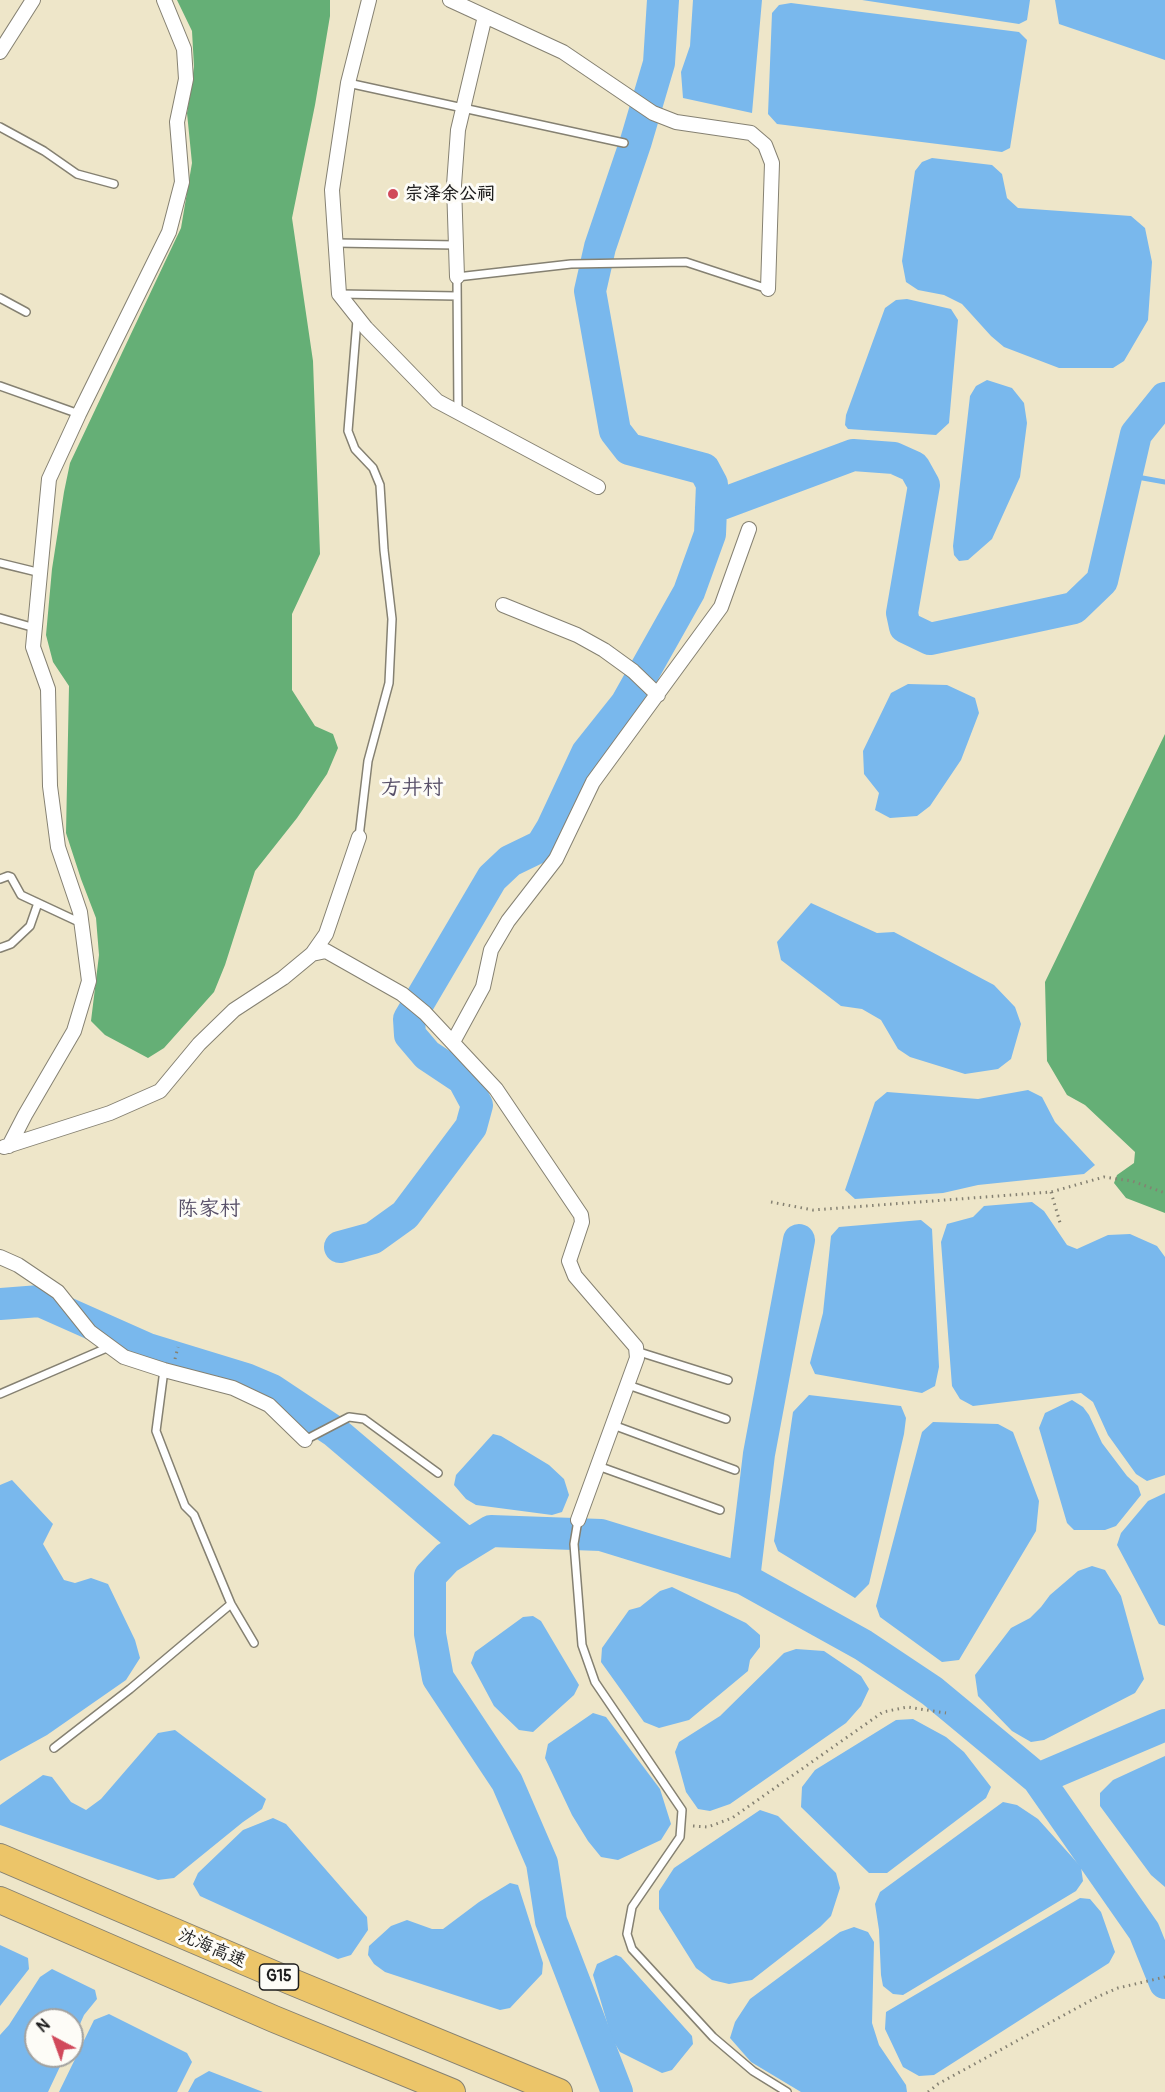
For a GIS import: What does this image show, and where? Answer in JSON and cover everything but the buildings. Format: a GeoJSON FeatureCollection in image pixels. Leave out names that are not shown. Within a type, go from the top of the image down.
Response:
{"type":"FeatureCollection","features":[{"type":"Feature","properties":{"kind":"highway","name":"沈海高速"},"geometry":{"type":"LineString","coordinates":[[0,1857],[290,1982],[560,2092]]}},
{"type":"Feature","properties":{"kind":"highway","name":"G15"},"geometry":{"type":"LineString","coordinates":[[0,1900],[263,2014],[452,2092]]}},
{"type":"Feature","properties":{"kind":"street"},"geometry":{"type":"LineString","coordinates":[[0,52],[33,0]]}},
{"type":"Feature","properties":{"kind":"street"},"geometry":{"type":"LineString","coordinates":[[5,1147],[74,1031],[89,981],[80,912],[58,847],[50,786],[48,689],[33,647],[49,479],[169,232],[182,182],[177,122],[186,79],[184,49],[164,0]]}},
{"type":"Feature","properties":{"kind":"street"},"geometry":{"type":"LineString","coordinates":[[369,0],[348,82],[332,190],[339,294],[357,317],[436,401],[598,487]]}},
{"type":"Feature","properties":{"kind":"street"},"geometry":{"type":"LineString","coordinates":[[450,0],[563,52],[653,113],[676,122],[751,133],[765,145],[772,163],[768,289]]}},
{"type":"Feature","properties":{"kind":"street"},"geometry":{"type":"LineString","coordinates":[[457,277],[454,185],[458,130],[485,16]]}},
{"type":"Feature","properties":{"kind":"street"},"geometry":{"type":"LineString","coordinates":[[453,1042],[483,987],[491,950],[508,921],[556,858],[593,782],[654,692],[721,607],[749,529]]}},
{"type":"Feature","properties":{"kind":"street"},"geometry":{"type":"LineString","coordinates":[[503,604],[577,635],[604,650],[633,671],[654,692]]}},
{"type":"Feature","properties":{"kind":"street"},"geometry":{"type":"LineString","coordinates":[[5,1147],[110,1113],[160,1091],[199,1044],[234,1010],[283,978],[312,954],[326,934],[359,837]]}},
{"type":"Feature","properties":{"kind":"street"},"geometry":{"type":"LineString","coordinates":[[312,954],[326,951],[402,994],[425,1013],[496,1089],[581,1215],[582,1222],[569,1261],[575,1276],[636,1347],[638,1358],[578,1520]]}},
{"type":"Feature","properties":{"kind":"street"},"geometry":{"type":"LineString","coordinates":[[0,1257],[26,1270],[58,1292],[90,1332],[124,1357],[233,1388],[268,1405],[305,1440]]}},
{"type":"Feature","properties":{"kind":"lane"},"geometry":{"type":"LineString","coordinates":[[348,82],[624,143]]}},
{"type":"Feature","properties":{"kind":"lane"},"geometry":{"type":"LineString","coordinates":[[0,127],[44,151],[77,174],[114,184]]}},
{"type":"Feature","properties":{"kind":"lane"},"geometry":{"type":"LineString","coordinates":[[335,243],[456,245]]}},
{"type":"Feature","properties":{"kind":"lane"},"geometry":{"type":"LineString","coordinates":[[458,413],[457,277],[571,264],[686,262],[768,289]]}},
{"type":"Feature","properties":{"kind":"lane"},"geometry":{"type":"LineString","coordinates":[[339,294],[457,296]]}},
{"type":"Feature","properties":{"kind":"lane"},"geometry":{"type":"LineString","coordinates":[[0,298],[26,312]]}},
{"type":"Feature","properties":{"kind":"lane"},"geometry":{"type":"LineString","coordinates":[[357,317],[348,431],[355,449],[373,468],[380,485],[384,550],[392,618],[389,683],[368,761],[359,837]]}},
{"type":"Feature","properties":{"kind":"lane"},"geometry":{"type":"LineString","coordinates":[[0,386],[79,414]]}},
{"type":"Feature","properties":{"kind":"lane"},"geometry":{"type":"LineString","coordinates":[[0,563],[41,573]]}},
{"type":"Feature","properties":{"kind":"lane"},"geometry":{"type":"LineString","coordinates":[[0,618],[35,628]]}},
{"type":"Feature","properties":{"kind":"lane"},"geometry":{"type":"LineString","coordinates":[[0,879],[11,877],[21,895],[81,923]]}},
{"type":"Feature","properties":{"kind":"lane"},"geometry":{"type":"LineString","coordinates":[[0,948],[11,944],[30,926],[38,903]]}},
{"type":"Feature","properties":{"kind":"lane"},"geometry":{"type":"LineString","coordinates":[[0,1394],[109,1347]]}},
{"type":"Feature","properties":{"kind":"lane"},"geometry":{"type":"LineString","coordinates":[[636,1351],[728,1380]]}},
{"type":"Feature","properties":{"kind":"lane"},"geometry":{"type":"LineString","coordinates":[[164,1370],[156,1431],[185,1506],[194,1515],[231,1604],[254,1643]]}},
{"type":"Feature","properties":{"kind":"lane"},"geometry":{"type":"LineString","coordinates":[[628,1385],[726,1419]]}},
{"type":"Feature","properties":{"kind":"lane"},"geometry":{"type":"LineString","coordinates":[[305,1440],[349,1417],[363,1419],[438,1473]]}},
{"type":"Feature","properties":{"kind":"lane"},"geometry":{"type":"LineString","coordinates":[[613,1425],[735,1470]]}},
{"type":"Feature","properties":{"kind":"lane"},"geometry":{"type":"LineString","coordinates":[[598,1466],[720,1510]]}},
{"type":"Feature","properties":{"kind":"lane"},"geometry":{"type":"LineString","coordinates":[[578,1520],[574,1544],[582,1644],[595,1682],[682,1810],[680,1837],[632,1907],[627,1934],[632,1949],[713,2037],[753,2071],[788,2092]]}},
{"type":"Feature","properties":{"kind":"lane"},"geometry":{"type":"LineString","coordinates":[[54,1748],[130,1689],[231,1604]]}},
{"type":"Feature","properties":{"kind":"path"},"geometry":{"type":"LineString","coordinates":[[771,1202],[813,1210],[1051,1192],[1104,1177],[1132,1181],[1165,1193]]}},
{"type":"Feature","properties":{"kind":"path"},"geometry":{"type":"LineString","coordinates":[[1051,1192],[1061,1226]]}},
{"type":"Feature","properties":{"kind":"path"},"geometry":{"type":"LineString","coordinates":[[680,1825],[708,1827],[732,1818],[883,1712],[907,1707],[946,1713]]}},
{"type":"Feature","properties":{"kind":"path"},"geometry":{"type":"LineString","coordinates":[[928,2092],[938,2084],[1096,1997],[1118,1988],[1165,1977]]}},
{"type":"Feature","properties":{"kind":"green space"},"geometry":{"type":"Polygon","coordinates":[[[177,0],[330,0],[330,16],[315,105],[292,218],[313,361],[320,554],[292,614],[292,690],[315,726],[333,734],[338,748],[327,774],[297,818],[255,871],[214,992],[164,1048],[148,1058],[105,1035],[91,1021],[99,955],[96,918],[66,833],[69,686],[53,662],[46,635],[52,569],[70,463],[181,228],[192,163],[187,113],[194,67],[192,31],[177,0]]]}},
{"type":"Feature","properties":{"kind":"green space"},"geometry":{"type":"Polygon","coordinates":[[[1165,734],[1165,1213],[1126,1198],[1114,1183],[1117,1175],[1134,1163],[1135,1152],[1085,1105],[1067,1095],[1047,1061],[1045,982],[1165,734]]]}},
{"type":"Feature","properties":{"kind":"water"},"geometry":{"type":"Polygon","coordinates":[[[693,0],[762,0],[752,113],[683,98],[681,72],[690,46],[693,0]]]}},
{"type":"Feature","properties":{"kind":"water"},"geometry":{"type":"Polygon","coordinates":[[[862,0],[1030,0],[1027,20],[1019,24],[862,0]]]}},
{"type":"Feature","properties":{"kind":"water"},"geometry":{"type":"Polygon","coordinates":[[[1055,0],[1165,0],[1165,60],[1059,24],[1055,0]]]}},
{"type":"Feature","properties":{"kind":"water"},"geometry":{"type":"Polygon","coordinates":[[[791,3],[1019,32],[1027,40],[1010,148],[1002,152],[777,124],[768,114],[772,13],[779,5],[791,3]]]}},
{"type":"Feature","properties":{"kind":"water"},"geometry":{"type":"Polygon","coordinates":[[[932,158],[992,165],[1002,174],[1007,198],[1018,208],[1131,216],[1145,228],[1152,262],[1148,320],[1124,361],[1113,368],[1059,368],[1004,347],[962,304],[944,295],[918,290],[906,282],[902,261],[915,171],[922,162],[932,158]]]}},
{"type":"Feature","properties":{"kind":"water"},"geometry":{"type":"Polygon","coordinates":[[[907,299],[951,309],[958,320],[949,423],[936,435],[848,429],[845,425],[846,415],[885,308],[896,300],[907,299]]]}},
{"type":"Feature","properties":{"kind":"water"},"geometry":{"type":"Polygon","coordinates":[[[987,380],[1012,388],[1024,403],[1027,423],[1020,477],[992,539],[968,560],[959,561],[954,555],[953,546],[970,396],[976,386],[987,380]]]}},
{"type":"Feature","properties":{"kind":"water"},"geometry":{"type":"Polygon","coordinates":[[[908,684],[947,685],[975,698],[979,713],[961,760],[930,806],[917,816],[890,818],[875,810],[879,793],[864,774],[863,751],[891,693],[908,684]]]}},
{"type":"Feature","properties":{"kind":"water"},"geometry":{"type":"Polygon","coordinates":[[[811,903],[877,933],[894,932],[994,985],[1015,1007],[1021,1024],[1011,1059],[998,1069],[965,1074],[910,1057],[898,1049],[881,1020],[862,1009],[841,1006],[781,960],[777,942],[811,903]]]}},
{"type":"Feature","properties":{"kind":"water"},"geometry":{"type":"Polygon","coordinates":[[[1028,1090],[1042,1097],[1055,1122],[1095,1165],[1084,1174],[978,1185],[943,1193],[855,1199],[845,1190],[875,1102],[887,1092],[978,1099],[1028,1090]]]}},
{"type":"Feature","properties":{"kind":"water"},"geometry":{"type":"Polygon","coordinates":[[[1032,1202],[1044,1211],[1067,1245],[1077,1249],[1108,1235],[1130,1234],[1157,1246],[1165,1257],[1165,1475],[1147,1481],[1136,1474],[1108,1435],[1093,1402],[1081,1393],[973,1406],[960,1399],[952,1386],[941,1242],[947,1224],[973,1217],[984,1206],[1032,1202]]]}},
{"type":"Feature","properties":{"kind":"water"},"geometry":{"type":"Polygon","coordinates":[[[921,1220],[932,1229],[939,1367],[935,1386],[922,1393],[815,1374],[810,1363],[823,1313],[831,1236],[839,1227],[921,1220]]]}},
{"type":"Feature","properties":{"kind":"water"},"geometry":{"type":"Polygon","coordinates":[[[809,1395],[901,1406],[906,1418],[869,1584],[855,1598],[778,1551],[774,1541],[793,1412],[809,1395]]]}},
{"type":"Feature","properties":{"kind":"water"},"geometry":{"type":"Polygon","coordinates":[[[1072,1400],[1083,1407],[1089,1415],[1102,1443],[1127,1476],[1138,1486],[1141,1495],[1116,1526],[1105,1530],[1074,1530],[1067,1523],[1039,1428],[1045,1413],[1072,1400]]]}},
{"type":"Feature","properties":{"kind":"water"},"geometry":{"type":"Polygon","coordinates":[[[933,1422],[998,1424],[1013,1432],[1039,1501],[1036,1531],[959,1660],[942,1662],[880,1617],[876,1606],[922,1432],[933,1422]]]}},
{"type":"Feature","properties":{"kind":"water"},"geometry":{"type":"Polygon","coordinates":[[[493,1434],[501,1436],[549,1465],[564,1479],[569,1495],[562,1512],[552,1515],[476,1505],[466,1499],[454,1485],[456,1475],[493,1434]]]}},
{"type":"Feature","properties":{"kind":"water"},"geometry":{"type":"Polygon","coordinates":[[[12,1480],[53,1524],[43,1544],[64,1580],[75,1583],[91,1578],[108,1584],[135,1640],[140,1658],[126,1680],[47,1735],[0,1761],[0,1485],[12,1480]]]}},
{"type":"Feature","properties":{"kind":"water"},"geometry":{"type":"Polygon","coordinates":[[[1165,1493],[1165,1626],[1159,1624],[1117,1545],[1121,1533],[1148,1501],[1165,1493]]]}},
{"type":"Feature","properties":{"kind":"water"},"geometry":{"type":"Polygon","coordinates":[[[1092,1566],[1105,1570],[1121,1596],[1144,1679],[1135,1693],[1044,1740],[1031,1742],[1012,1731],[978,1696],[975,1675],[1011,1628],[1030,1618],[1050,1595],[1078,1571],[1092,1566]]]}},
{"type":"Feature","properties":{"kind":"water"},"geometry":{"type":"Polygon","coordinates":[[[672,1587],[746,1623],[760,1635],[760,1647],[750,1660],[748,1671],[689,1720],[659,1728],[644,1722],[601,1662],[602,1648],[629,1610],[640,1607],[660,1591],[672,1587]]]}},
{"type":"Feature","properties":{"kind":"water"},"geometry":{"type":"Polygon","coordinates":[[[533,1616],[541,1621],[579,1685],[574,1695],[533,1732],[519,1730],[494,1706],[471,1663],[475,1652],[523,1617],[533,1616]]]}},
{"type":"Feature","properties":{"kind":"water"},"geometry":{"type":"Polygon","coordinates":[[[796,1649],[824,1651],[861,1676],[869,1689],[861,1706],[846,1723],[730,1804],[710,1811],[698,1809],[686,1792],[675,1752],[679,1742],[720,1716],[784,1653],[796,1649]]]}},
{"type":"Feature","properties":{"kind":"water"},"geometry":{"type":"Polygon","coordinates":[[[593,1713],[606,1717],[660,1789],[671,1824],[661,1840],[618,1860],[601,1857],[588,1841],[572,1815],[545,1758],[548,1744],[593,1713]]]}},
{"type":"Feature","properties":{"kind":"water"},"geometry":{"type":"Polygon","coordinates":[[[913,1719],[946,1737],[964,1752],[991,1787],[986,1798],[887,1873],[869,1873],[801,1807],[802,1787],[815,1770],[896,1720],[913,1719]]]}},
{"type":"Feature","properties":{"kind":"water"},"geometry":{"type":"Polygon","coordinates":[[[175,1730],[266,1799],[262,1809],[174,1878],[158,1880],[0,1825],[0,1805],[43,1775],[52,1777],[71,1802],[86,1810],[101,1799],[158,1733],[175,1730]]]}},
{"type":"Feature","properties":{"kind":"water"},"geometry":{"type":"Polygon","coordinates":[[[1165,1756],[1165,1887],[1151,1875],[1100,1806],[1100,1793],[1113,1780],[1165,1756]]]}},
{"type":"Feature","properties":{"kind":"water"},"geometry":{"type":"Polygon","coordinates":[[[1003,1802],[1017,1805],[1038,1819],[1081,1867],[1083,1881],[1076,1891],[903,1995],[893,1994],[883,1986],[881,1975],[875,1904],[880,1892],[1003,1802]]]}},
{"type":"Feature","properties":{"kind":"water"},"geometry":{"type":"Polygon","coordinates":[[[760,1810],[778,1816],[836,1873],[840,1888],[831,1916],[820,1927],[752,1980],[729,1984],[712,1980],[696,1968],[659,1909],[659,1891],[674,1868],[760,1810]]]}},
{"type":"Feature","properties":{"kind":"water"},"geometry":{"type":"Polygon","coordinates":[[[273,1818],[286,1824],[367,1917],[368,1930],[351,1955],[338,1959],[200,1896],[193,1884],[198,1873],[243,1830],[273,1818]]]}},
{"type":"Feature","properties":{"kind":"water"},"geometry":{"type":"Polygon","coordinates":[[[510,1883],[518,1885],[543,1963],[542,1974],[510,2008],[500,2010],[385,1972],[374,1964],[368,1955],[369,1946],[391,1926],[407,1920],[432,1929],[443,1929],[479,1902],[510,1883]]]}},
{"type":"Feature","properties":{"kind":"water"},"geometry":{"type":"Polygon","coordinates":[[[1080,1898],[1090,1899],[1101,1912],[1115,1952],[1109,1963],[934,2075],[919,2076],[903,2067],[885,2029],[886,2012],[1080,1898]]]}},
{"type":"Feature","properties":{"kind":"water"},"geometry":{"type":"Polygon","coordinates":[[[854,1927],[868,1932],[874,1942],[872,2023],[879,2045],[906,2085],[907,2092],[801,2092],[751,2062],[730,2038],[735,2022],[750,1999],[840,1932],[854,1927]]]}},
{"type":"Feature","properties":{"kind":"water"},"geometry":{"type":"Polygon","coordinates":[[[0,1945],[28,1958],[29,1969],[0,2006],[0,1945]]]}},
{"type":"Feature","properties":{"kind":"water"},"geometry":{"type":"Polygon","coordinates":[[[616,1955],[621,1957],[692,2036],[693,2044],[672,2070],[662,2073],[620,2052],[612,2039],[593,1975],[597,1964],[616,1955]]]}},
{"type":"Feature","properties":{"kind":"water"},"geometry":{"type":"Polygon","coordinates":[[[52,1969],[95,1990],[97,1999],[84,2015],[84,2008],[24,2008],[24,2068],[59,2068],[48,2092],[0,2092],[0,2035],[40,1977],[52,1969]]]}},
{"type":"Feature","properties":{"kind":"water"},"geometry":{"type":"Polygon","coordinates":[[[109,2014],[187,2053],[192,2062],[177,2092],[59,2092],[71,2068],[84,2068],[84,2041],[94,2020],[109,2014]]]}},
{"type":"Feature","properties":{"kind":"water"},"geometry":{"type":"Polygon","coordinates":[[[209,2071],[263,2092],[188,2092],[195,2079],[209,2071]]]}},
{"type":"Feature","properties":{"kind":"waterway"},"geometry":{"type":"LineString","coordinates":[[340,1247],[373,1238],[405,1215],[471,1127],[477,1105],[463,1079],[427,1055],[410,1035],[409,1019],[492,878],[510,861],[541,846],[552,828],[587,753],[626,704],[689,592],[710,534],[712,484],[704,469],[629,449],[615,431],[590,291],[600,247],[636,141],[659,63],[663,0]]}},
{"type":"Feature","properties":{"kind":"waterway"},"geometry":{"type":"LineString","coordinates":[[711,508],[853,455],[894,458],[914,467],[924,485],[902,613],[905,627],[930,639],[1074,608],[1102,581],[1136,434],[1165,398]]}},
{"type":"Feature","properties":{"kind":"waterway"},"geometry":{"type":"LineString","coordinates":[[1126,475],[1165,482]]}},
{"type":"Feature","properties":{"kind":"waterway"},"geometry":{"type":"LineString","coordinates":[[744,1579],[759,1454],[799,1240]]}},
{"type":"Feature","properties":{"kind":"waterway"},"geometry":{"type":"LineString","coordinates":[[0,1304],[40,1301],[148,1349],[246,1379],[272,1390],[335,1432],[468,1545]]}},
{"type":"Feature","properties":{"kind":"waterway"},"geometry":{"type":"LineString","coordinates":[[617,2092],[551,1921],[542,1863],[507,1782],[438,1678],[430,1634],[430,1576],[447,1558],[491,1531],[601,1535],[744,1579],[863,1645],[932,1691],[1038,1779],[1144,1931],[1165,1983]]}},
{"type":"Feature","properties":{"kind":"waterway"},"geometry":{"type":"LineString","coordinates":[[1038,1779],[1165,1725]]}},
{"type":"Feature","properties":{"kind":"place","name":"宗泽余公祠"},"geometry":{"type":"Point","coordinates":[393,194]}},
{"type":"Feature","properties":{"kind":"district","name":"方井村"},"geometry":{"type":"Point","coordinates":[412,789]}},
{"type":"Feature","properties":{"kind":"district","name":"陈家村"},"geometry":{"type":"Point","coordinates":[209,1210]}}]}
